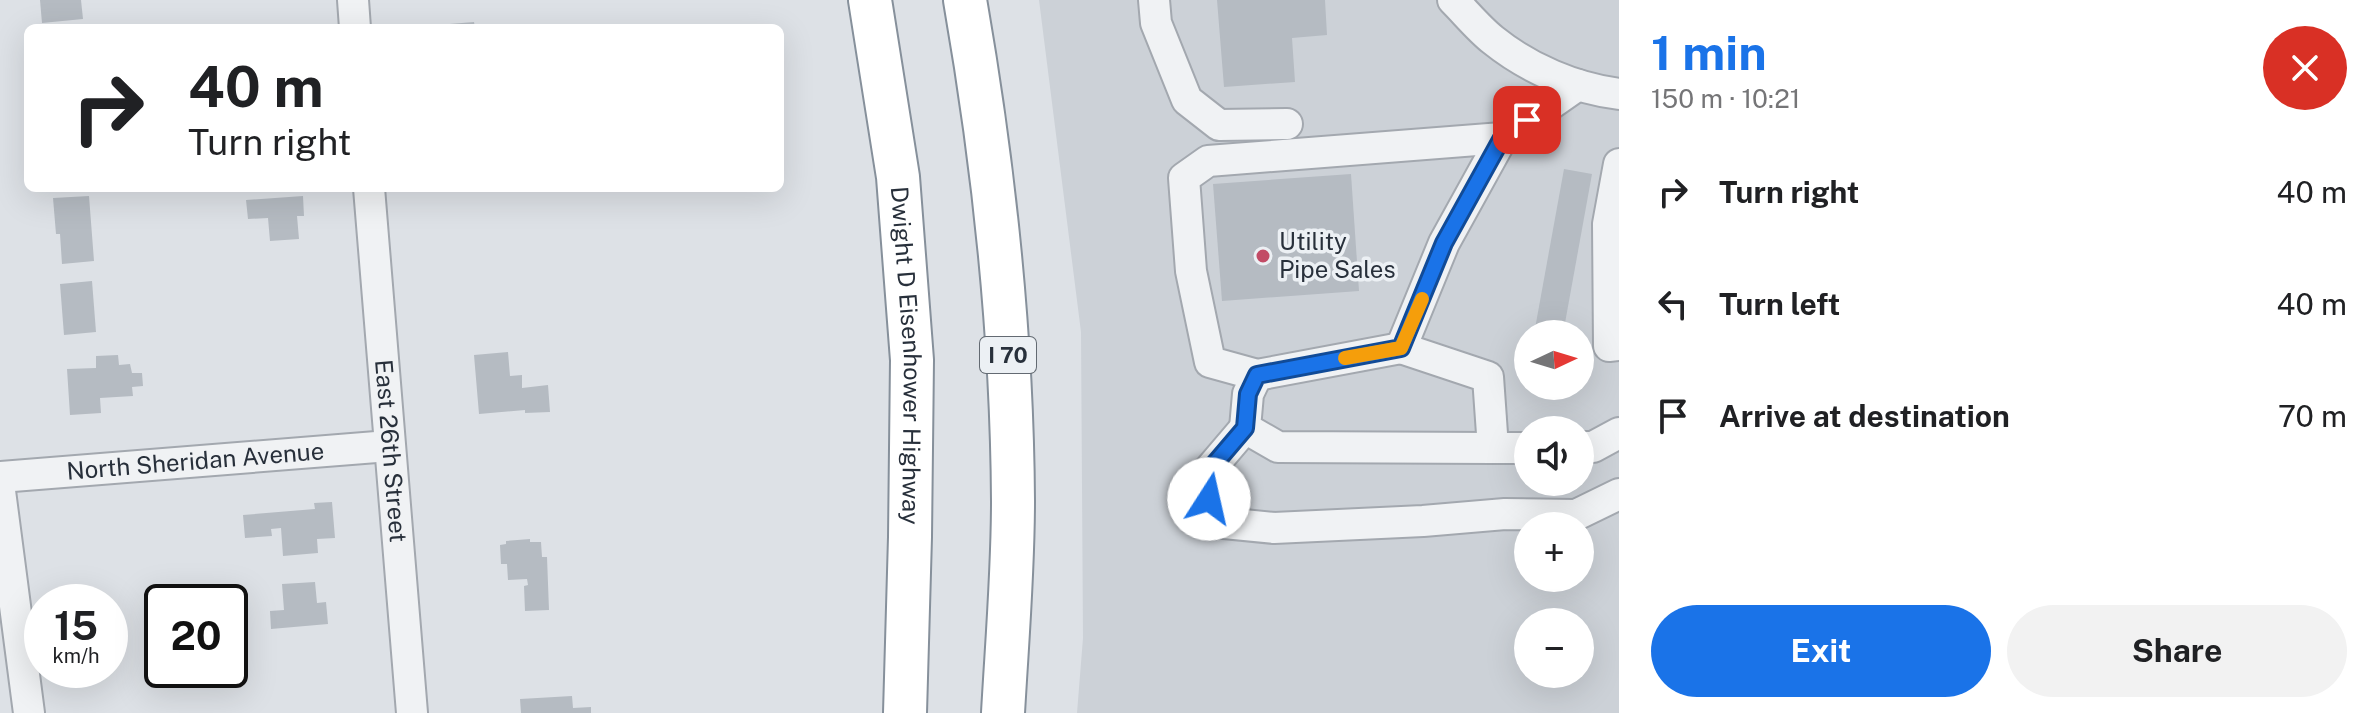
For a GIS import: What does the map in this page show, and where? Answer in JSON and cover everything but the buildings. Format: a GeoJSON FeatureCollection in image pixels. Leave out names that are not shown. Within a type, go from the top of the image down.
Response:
{"type":"FeatureCollection","features":[{"type":"Feature","properties":{"kind":"highway","name":"Dwight D Eisenhower Highway"},"geometry":{"type":"LineString","coordinates":[[870,0],[898,177],[912,360],[905,713]]}},
{"type":"Feature","properties":{"kind":"highway","name":"I 70"},"geometry":{"type":"LineString","coordinates":[[965,0],[984,106],[1008,347],[1013,503],[1003,713]]}},
{"type":"Feature","properties":{"kind":"street"},"geometry":{"type":"LineString","coordinates":[[353,0],[355,24]]}},
{"type":"Feature","properties":{"kind":"street"},"geometry":{"type":"LineString","coordinates":[[1154,0],[1156,23],[1187,100],[1219,125],[1287,124]]}},
{"type":"Feature","properties":{"kind":"street"},"geometry":{"type":"LineString","coordinates":[[1453,0],[1493,40],[1542,71],[1578,85],[1619,94]]}},
{"type":"Feature","properties":{"kind":"street"},"geometry":{"type":"LineString","coordinates":[[1401,348],[1444,243],[1502,138],[1578,85]]}},
{"type":"Feature","properties":{"kind":"street"},"geometry":{"type":"LineString","coordinates":[[1493,448],[1488,377],[1401,348],[1257,375],[1210,362],[1191,271],[1184,178],[1208,161],[1502,138]]}},
{"type":"Feature","properties":{"kind":"street"},"geometry":{"type":"LineString","coordinates":[[1619,164],[1608,224],[1609,346],[1619,345]]}},
{"type":"Feature","properties":{"kind":"street","name":"East 26th Street"},"geometry":{"type":"LineString","coordinates":[[369,192],[412,713]]}},
{"type":"Feature","properties":{"kind":"street"},"geometry":{"type":"LineString","coordinates":[[1257,375],[1248,394],[1245,428],[1205,475],[1214,522],[1274,528],[1505,514],[1576,515],[1619,494]]}},
{"type":"Feature","properties":{"kind":"street"},"geometry":{"type":"LineString","coordinates":[[1245,428],[1278,447],[1514,448]]}},
{"type":"Feature","properties":{"kind":"street","name":"North Sheridan Avenue"},"geometry":{"type":"LineString","coordinates":[[0,477],[389,446]]}},
{"type":"Feature","properties":{"kind":"street"},"geometry":{"type":"LineString","coordinates":[[0,491],[29,713]]}},
{"type":"Feature","properties":{"kind":"shaded area"},"geometry":{"type":"Polygon","coordinates":[[[1039,0],[1619,0],[1619,713],[1077,713],[1083,638],[1081,332],[1039,0]]]}},
{"type":"Feature","properties":{"kind":"slow traffic"},"geometry":{"type":"LineString","coordinates":[[1345,358],[1401,348],[1422,299]]}},
{"type":"Feature","properties":{"kind":"place","name":"Utility Pipe Sales"},"geometry":{"type":"Point","coordinates":[1263,256]}},
{"type":"Feature","properties":{"kind":"route"},"geometry":{"type":"LineString","coordinates":[[1209,499],[1205,475],[1245,428],[1248,394],[1257,375],[1401,348],[1444,243],[1502,138],[1527,120]]}}]}
